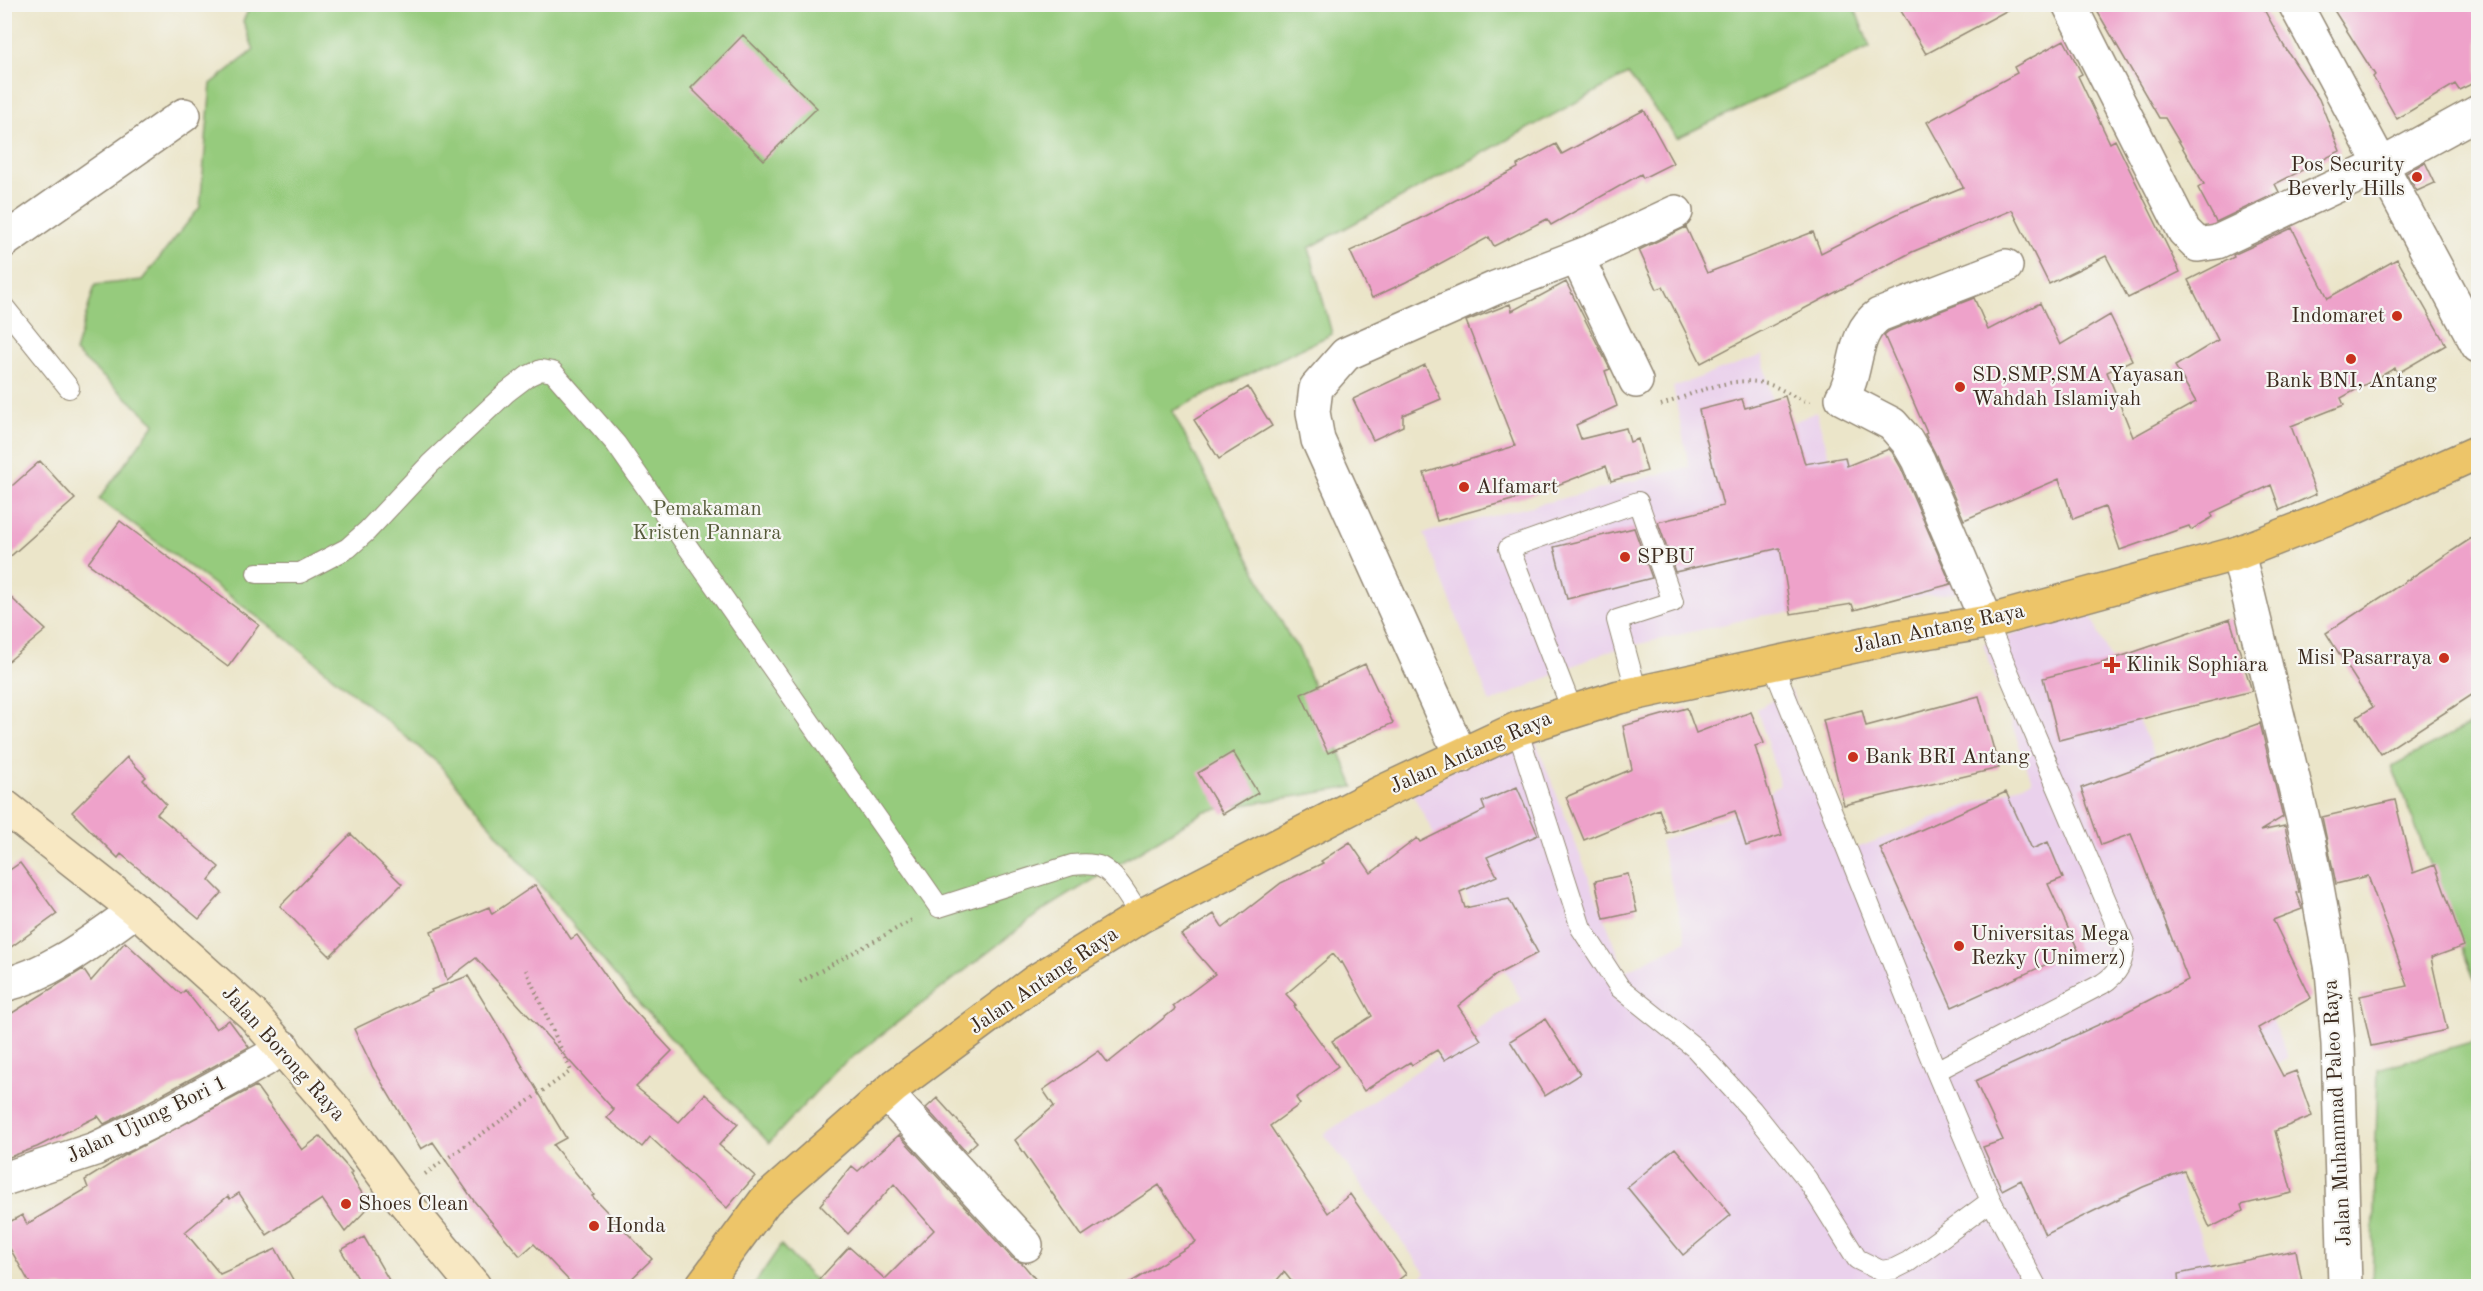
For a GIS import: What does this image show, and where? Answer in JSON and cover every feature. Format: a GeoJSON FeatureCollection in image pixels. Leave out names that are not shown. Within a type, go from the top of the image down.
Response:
{"type":"FeatureCollection","features":[{"type":"Feature","properties":{"kind":"main road","name":"Jalan Antang Raya"},"geometry":{"type":"LineString","coordinates":[[702,1287],[765,1201],[887,1094],[1036,981],[1141,916],[1380,793],[1517,729],[1572,710],[1637,693],[1896,638],[1988,622],[2238,553],[2351,509],[2478,452]]}},
{"type":"Feature","properties":{"kind":"main road","name":"Jalan Borong Raya"},"geometry":{"type":"LineString","coordinates":[[4,806],[136,910],[224,987],[283,1047],[474,1287]]}},
{"type":"Feature","properties":{"kind":"street"},"geometry":{"type":"LineString","coordinates":[[2069,4],[2184,231],[2198,245],[2217,242],[2383,164],[2478,112]]}},
{"type":"Feature","properties":{"kind":"street"},"geometry":{"type":"LineString","coordinates":[[2295,4],[2383,164],[2478,346]]}},
{"type":"Feature","properties":{"kind":"street"},"geometry":{"type":"LineString","coordinates":[[4,241],[184,115]]}},
{"type":"Feature","properties":{"kind":"street"},"geometry":{"type":"LineString","coordinates":[[1461,756],[1322,449],[1313,412],[1316,388],[1346,354],[1496,288],[1576,257],[1676,212]]}},
{"type":"Feature","properties":{"kind":"street"},"geometry":{"type":"LineString","coordinates":[[1576,257],[1636,381]]}},
{"type":"Feature","properties":{"kind":"street"},"geometry":{"type":"LineString","coordinates":[[1988,622],[1918,460],[1907,441],[1892,424],[1842,398],[1849,387],[1861,337],[1872,320],[2006,266]]}},
{"type":"Feature","properties":{"kind":"street","name":"Jalan Muhammad Paleo Raya"},"geometry":{"type":"LineString","coordinates":[[2238,553],[2310,848],[2332,970],[2338,1044],[2345,1287]]}},
{"type":"Feature","properties":{"kind":"street"},"geometry":{"type":"LineString","coordinates":[[4,985],[44,969],[77,951],[136,910]]}},
{"type":"Feature","properties":{"kind":"street","name":"Jalan Ujung Bori 1"},"geometry":{"type":"LineString","coordinates":[[4,1179],[95,1149],[159,1118],[283,1047]]}},
{"type":"Feature","properties":{"kind":"street"},"geometry":{"type":"LineString","coordinates":[[887,1094],[1026,1245]]}},
{"type":"Feature","properties":{"kind":"lane"},"geometry":{"type":"LineString","coordinates":[[4,307],[69,388]]}},
{"type":"Feature","properties":{"kind":"lane"},"geometry":{"type":"LineString","coordinates":[[257,573],[300,573],[348,548],[430,465],[507,392],[528,376],[541,370],[553,372],[616,444],[939,907],[1072,865],[1088,864],[1101,867],[1113,878],[1141,916]]}},
{"type":"Feature","properties":{"kind":"lane"},"geometry":{"type":"LineString","coordinates":[[1572,710],[1509,548],[1638,502],[1673,603],[1617,620],[1637,693]]}},
{"type":"Feature","properties":{"kind":"lane"},"geometry":{"type":"LineString","coordinates":[[1936,1071],[2102,984],[2115,974],[2124,955],[2124,943],[1988,622]]}},
{"type":"Feature","properties":{"kind":"lane"},"geometry":{"type":"LineString","coordinates":[[1773,665],[1936,1071],[1991,1201],[2036,1287]]}},
{"type":"Feature","properties":{"kind":"lane"},"geometry":{"type":"LineString","coordinates":[[1517,729],[1581,928],[1587,938],[1620,988],[1695,1048],[1752,1110],[1807,1179],[1857,1259],[1881,1271],[1894,1269],[1908,1262],[1991,1201]]}},
{"type":"Feature","properties":{"kind":"path"},"geometry":{"type":"LineString","coordinates":[[1658,406],[1731,381],[1767,384],[1798,400],[1813,403],[1825,403],[1842,398]]}},
{"type":"Feature","properties":{"kind":"path"},"geometry":{"type":"LineString","coordinates":[[800,982],[897,927],[939,907]]}},
{"type":"Feature","properties":{"kind":"path"},"geometry":{"type":"LineString","coordinates":[[397,1193],[571,1071],[526,970]]}},
{"type":"Feature","properties":{"kind":"shaded area"},"geometry":{"type":"Polygon","coordinates":[[[1762,355],[1778,429],[1816,412],[1830,458],[1850,455],[1876,514],[1926,493],[1958,592],[1760,616],[1605,652],[1490,703],[1424,533],[1689,467],[1673,387],[1762,355]]]}},
{"type":"Feature","properties":{"kind":"shaded area","name":"Universitas Mega Rezky (Unimerz)"},"geometry":{"type":"Polygon","coordinates":[[[2088,610],[2244,951],[2288,1058],[2156,1121],[2220,1286],[1415,1286],[1425,1273],[1324,1134],[1521,1000],[1410,789],[1533,734],[1625,971],[1686,941],[1660,841],[1743,810],[1780,785],[1757,709],[1791,690],[1849,851],[2032,781],[1983,644],[2088,610]]]}},
{"type":"Feature","properties":{"kind":"green space","name":"Pemakaman Kristen Pannara"},"geometry":{"type":"Polygon","coordinates":[[[1853,4],[1870,47],[1677,138],[1628,74],[1309,248],[1332,334],[1172,411],[1290,638],[1298,648],[1354,787],[1205,811],[1039,913],[836,1070],[769,1143],[635,999],[439,764],[287,639],[99,499],[155,423],[75,352],[95,285],[142,280],[200,207],[211,84],[254,50],[243,21],[251,5],[1853,4]]]}},
{"type":"Feature","properties":{"kind":"green space"},"geometry":{"type":"Polygon","coordinates":[[[2478,720],[2478,989],[2392,766],[2478,720]]]}},
{"type":"Feature","properties":{"kind":"green space"},"geometry":{"type":"Polygon","coordinates":[[[2478,1040],[2478,1286],[2372,1286],[2378,1069],[2478,1040]]]}},
{"type":"Feature","properties":{"kind":"green space"},"geometry":{"type":"Polygon","coordinates":[[[781,1245],[810,1276],[825,1286],[753,1286],[781,1245]]]}},
{"type":"Feature","properties":{"kind":"building"},"geometry":{"type":"Polygon","coordinates":[[[1897,4],[2019,4],[1926,54],[1897,4]]]}},
{"type":"Feature","properties":{"kind":"building"},"geometry":{"type":"Polygon","coordinates":[[[2093,4],[2261,4],[2284,46],[2319,99],[2340,151],[2275,184],[2279,192],[2216,222],[2198,188],[2204,184],[2165,118],[2159,118],[2093,4]]]}},
{"type":"Feature","properties":{"kind":"building"},"geometry":{"type":"Polygon","coordinates":[[[2330,4],[2478,4],[2478,81],[2459,90],[2455,84],[2397,119],[2373,77],[2375,75],[2330,4]]]}},
{"type":"Feature","properties":{"kind":"building"},"geometry":{"type":"Polygon","coordinates":[[[743,35],[817,108],[764,160],[691,88],[743,35]]]}},
{"type":"Feature","properties":{"kind":"building"},"geometry":{"type":"Polygon","coordinates":[[[2064,40],[2082,74],[2078,76],[2110,143],[2115,140],[2180,272],[2128,298],[2106,256],[2049,284],[2012,210],[1912,252],[1701,363],[1663,287],[1657,289],[1639,250],[1686,227],[1707,273],[1813,232],[1821,253],[1899,213],[1963,187],[1927,122],[2017,73],[2014,67],[2064,40]]]}},
{"type":"Feature","properties":{"kind":"building"},"geometry":{"type":"Polygon","coordinates":[[[1644,110],[1673,163],[1643,178],[1641,174],[1551,225],[1547,219],[1494,246],[1489,237],[1372,298],[1350,251],[1415,221],[1518,168],[1517,165],[1556,144],[1562,154],[1644,110]]]}},
{"type":"Feature","properties":{"kind":"building","name":"Pos Security Beverly Hills"},"geometry":{"type":"Polygon","coordinates":[[[2425,162],[2435,183],[2417,191],[2406,173],[2425,162]]]}},
{"type":"Feature","properties":{"kind":"building"},"geometry":{"type":"Polygon","coordinates":[[[2292,228],[2328,298],[2397,259],[2446,345],[2398,373],[2395,368],[2341,398],[2344,405],[2291,426],[2316,494],[2280,510],[2271,485],[2211,513],[2213,517],[2191,530],[2189,526],[2120,550],[2105,507],[2073,519],[2059,479],[1964,520],[1884,335],[1974,298],[1988,330],[2040,303],[2060,345],[2110,315],[2132,360],[2107,372],[2133,437],[2196,402],[2175,366],[2218,340],[2188,280],[2234,257],[2233,255],[2292,228]]]}},
{"type":"Feature","properties":{"kind":"building"},"geometry":{"type":"Polygon","coordinates":[[[1566,282],[1610,369],[1605,371],[1617,406],[1576,425],[1581,439],[1626,428],[1630,442],[1638,439],[1647,471],[1611,481],[1606,466],[1537,493],[1437,521],[1424,473],[1515,446],[1466,321],[1510,304],[1512,311],[1566,282]]]}},
{"type":"Feature","properties":{"kind":"building"},"geometry":{"type":"Polygon","coordinates":[[[1425,365],[1441,399],[1403,415],[1403,426],[1373,440],[1353,399],[1425,365]]]}},
{"type":"Feature","properties":{"kind":"building"},"geometry":{"type":"Polygon","coordinates":[[[1248,387],[1272,426],[1219,459],[1194,420],[1248,387]]]}},
{"type":"Feature","properties":{"kind":"building"},"geometry":{"type":"Polygon","coordinates":[[[1785,396],[1805,464],[1845,457],[1847,466],[1889,449],[1892,452],[1951,584],[1854,610],[1852,604],[1791,614],[1780,548],[1675,572],[1658,522],[1723,506],[1699,410],[1742,399],[1745,408],[1785,396]]]}},
{"type":"Feature","properties":{"kind":"building"},"geometry":{"type":"Polygon","coordinates":[[[40,461],[75,499],[4,562],[4,493],[40,461]]]}},
{"type":"Feature","properties":{"kind":"building"},"geometry":{"type":"Polygon","coordinates":[[[120,521],[259,625],[228,667],[88,563],[120,521]]]}},
{"type":"Feature","properties":{"kind":"building","name":"SPBU"},"geometry":{"type":"Polygon","coordinates":[[[1634,528],[1652,578],[1567,599],[1554,547],[1634,528]]]}},
{"type":"Feature","properties":{"kind":"building"},"geometry":{"type":"Polygon","coordinates":[[[2478,534],[2478,691],[2381,754],[2357,717],[2373,707],[2326,633],[2478,534]]]}},
{"type":"Feature","properties":{"kind":"building"},"geometry":{"type":"Polygon","coordinates":[[[4,591],[46,630],[4,665],[4,591]]]}},
{"type":"Feature","properties":{"kind":"building"},"geometry":{"type":"Polygon","coordinates":[[[2230,619],[2252,691],[2059,740],[2043,678],[2099,664],[2230,619]]]}},
{"type":"Feature","properties":{"kind":"building"},"geometry":{"type":"Polygon","coordinates":[[[1365,664],[1393,723],[1328,753],[1301,694],[1365,664]]]}},
{"type":"Feature","properties":{"kind":"building"},"geometry":{"type":"Polygon","coordinates":[[[1979,696],[1999,768],[1844,805],[1823,720],[1862,710],[1866,726],[1979,696]]]}},
{"type":"Feature","properties":{"kind":"building"},"geometry":{"type":"Polygon","coordinates":[[[1687,708],[1696,733],[1751,712],[1764,743],[1755,746],[1782,835],[1746,846],[1735,811],[1667,833],[1659,809],[1584,840],[1566,797],[1632,769],[1623,726],[1687,708]]]}},
{"type":"Feature","properties":{"kind":"building"},"geometry":{"type":"Polygon","coordinates":[[[2260,723],[2283,817],[2260,831],[2285,826],[2299,892],[2296,893],[2302,909],[2273,920],[2311,998],[2258,1028],[2283,1076],[2296,1071],[2312,1116],[2275,1131],[2292,1193],[2241,1205],[2243,1211],[2210,1228],[2184,1171],[2143,1187],[2045,1235],[2021,1180],[2002,1190],[1983,1147],[2003,1140],[1975,1081],[2122,1014],[2188,980],[2131,834],[2101,845],[2081,788],[2260,723]]]}},
{"type":"Feature","properties":{"kind":"building"},"geometry":{"type":"Polygon","coordinates":[[[1233,752],[1258,793],[1223,814],[1198,773],[1233,752]]]}},
{"type":"Feature","properties":{"kind":"building"},"geometry":{"type":"Polygon","coordinates":[[[127,757],[146,777],[143,780],[166,804],[157,814],[219,867],[209,880],[222,893],[199,919],[121,854],[118,858],[72,812],[127,757]]]}},
{"type":"Feature","properties":{"kind":"building"},"geometry":{"type":"Polygon","coordinates":[[[1517,787],[1538,835],[1487,857],[1497,876],[1460,892],[1465,908],[1509,899],[1538,953],[1496,975],[1458,1006],[1481,1040],[1444,1060],[1437,1050],[1412,1065],[1410,1062],[1364,1091],[1332,1041],[1372,1016],[1342,962],[1340,963],[1333,954],[1286,994],[1338,1066],[1296,1098],[1300,1104],[1270,1126],[1328,1213],[1350,1194],[1406,1274],[1389,1287],[1296,1287],[1284,1272],[1271,1287],[1123,1287],[1196,1242],[1159,1185],[1082,1236],[1015,1140],[1054,1106],[1043,1090],[1099,1051],[1108,1063],[1175,1009],[1173,1006],[1215,974],[1181,935],[1214,914],[1223,928],[1281,883],[1323,863],[1321,861],[1350,842],[1371,873],[1417,838],[1420,842],[1485,810],[1482,802],[1517,787]]]}},
{"type":"Feature","properties":{"kind":"building"},"geometry":{"type":"Polygon","coordinates":[[[2006,792],[2032,849],[2048,842],[2063,878],[2048,884],[2078,950],[1952,1007],[1880,848],[2006,792]]]}},
{"type":"Feature","properties":{"kind":"building"},"geometry":{"type":"Polygon","coordinates":[[[2395,800],[2413,873],[2435,865],[2464,946],[2431,958],[2447,1030],[2371,1046],[2360,996],[2408,986],[2368,876],[2336,884],[2322,817],[2395,800]]]}},
{"type":"Feature","properties":{"kind":"building"},"geometry":{"type":"Polygon","coordinates":[[[351,834],[402,884],[330,956],[280,906],[351,834]]]}},
{"type":"Feature","properties":{"kind":"building"},"geometry":{"type":"Polygon","coordinates":[[[20,863],[57,914],[4,952],[4,874],[20,863]]]}},
{"type":"Feature","properties":{"kind":"building"},"geometry":{"type":"Polygon","coordinates":[[[1628,874],[1637,912],[1604,919],[1595,881],[1628,874]]]}},
{"type":"Feature","properties":{"kind":"building"},"geometry":{"type":"Polygon","coordinates":[[[535,885],[571,939],[577,935],[618,993],[672,1051],[636,1087],[679,1122],[705,1094],[738,1124],[719,1145],[755,1176],[727,1208],[650,1137],[642,1147],[607,1118],[614,1110],[476,958],[447,980],[431,931],[489,907],[492,914],[535,885]]]}},
{"type":"Feature","properties":{"kind":"building"},"geometry":{"type":"Polygon","coordinates":[[[125,942],[181,994],[185,990],[216,1029],[229,1020],[249,1047],[104,1124],[98,1116],[37,1147],[4,1159],[4,1018],[83,969],[91,981],[125,942]]]}},
{"type":"Feature","properties":{"kind":"building"},"geometry":{"type":"Polygon","coordinates":[[[468,976],[566,1138],[553,1145],[594,1195],[592,1196],[652,1259],[623,1287],[575,1287],[534,1244],[520,1256],[474,1201],[433,1142],[421,1149],[373,1068],[354,1029],[432,992],[431,990],[468,976]]]}},
{"type":"Feature","properties":{"kind":"building"},"geometry":{"type":"Polygon","coordinates":[[[1545,1019],[1580,1074],[1545,1096],[1510,1041],[1545,1019]]]}},
{"type":"Feature","properties":{"kind":"building"},"geometry":{"type":"Polygon","coordinates":[[[256,1086],[302,1150],[320,1136],[352,1172],[350,1174],[370,1206],[345,1232],[322,1199],[267,1235],[239,1193],[230,1199],[228,1196],[185,1232],[220,1274],[276,1249],[297,1287],[32,1287],[4,1238],[4,1225],[22,1215],[27,1224],[88,1188],[85,1180],[127,1154],[256,1086]]]}},
{"type":"Feature","properties":{"kind":"building"},"geometry":{"type":"Polygon","coordinates":[[[937,1098],[977,1142],[966,1152],[926,1108],[937,1098]]]}},
{"type":"Feature","properties":{"kind":"building"},"geometry":{"type":"Polygon","coordinates":[[[899,1135],[1012,1258],[1022,1263],[1042,1287],[812,1287],[849,1247],[885,1279],[934,1230],[894,1184],[848,1234],[820,1205],[852,1166],[858,1171],[899,1135]]]}},
{"type":"Feature","properties":{"kind":"building"},"geometry":{"type":"Polygon","coordinates":[[[1675,1148],[1731,1215],[1683,1255],[1627,1187],[1675,1148]]]}},
{"type":"Feature","properties":{"kind":"building"},"geometry":{"type":"Polygon","coordinates":[[[364,1237],[393,1287],[363,1287],[341,1250],[364,1237]]]}},
{"type":"Feature","properties":{"kind":"building"},"geometry":{"type":"Polygon","coordinates":[[[2296,1250],[2303,1287],[2179,1287],[2178,1274],[2296,1250]]]}},
{"type":"Feature","properties":{"kind":"place","name":"Pos Security Beverly Hills"},"geometry":{"type":"Point","coordinates":[2417,177]}},
{"type":"Feature","properties":{"kind":"place","name":"Indomaret"},"geometry":{"type":"Point","coordinates":[2397,316]}},
{"type":"Feature","properties":{"kind":"place","name":"Bank BNI, Antang"},"geometry":{"type":"Point","coordinates":[2351,359]}},
{"type":"Feature","properties":{"kind":"place","name":"SD,SMP,SMA Yayasan Wahdah Islamiyah"},"geometry":{"type":"Point","coordinates":[1960,387]}},
{"type":"Feature","properties":{"kind":"place","name":"Alfamart"},"geometry":{"type":"Point","coordinates":[1464,487]}},
{"type":"Feature","properties":{"kind":"place","name":"SPBU"},"geometry":{"type":"Point","coordinates":[1625,557]}},
{"type":"Feature","properties":{"kind":"place","name":"Misi Pasarraya"},"geometry":{"type":"Point","coordinates":[2444,658]}},
{"type":"Feature","properties":{"kind":"place","name":"Klinik Sophiara"},"geometry":{"type":"Point","coordinates":[2112,665]}},
{"type":"Feature","properties":{"kind":"place","name":"Bank BRI Antang"},"geometry":{"type":"Point","coordinates":[1853,757]}},
{"type":"Feature","properties":{"kind":"place","name":"Universitas Mega Rezky (Unimerz)"},"geometry":{"type":"Point","coordinates":[1959,946]}},
{"type":"Feature","properties":{"kind":"place","name":"Shoes Clean"},"geometry":{"type":"Point","coordinates":[346,1204]}},
{"type":"Feature","properties":{"kind":"place","name":"Honda"},"geometry":{"type":"Point","coordinates":[594,1226]}}]}
